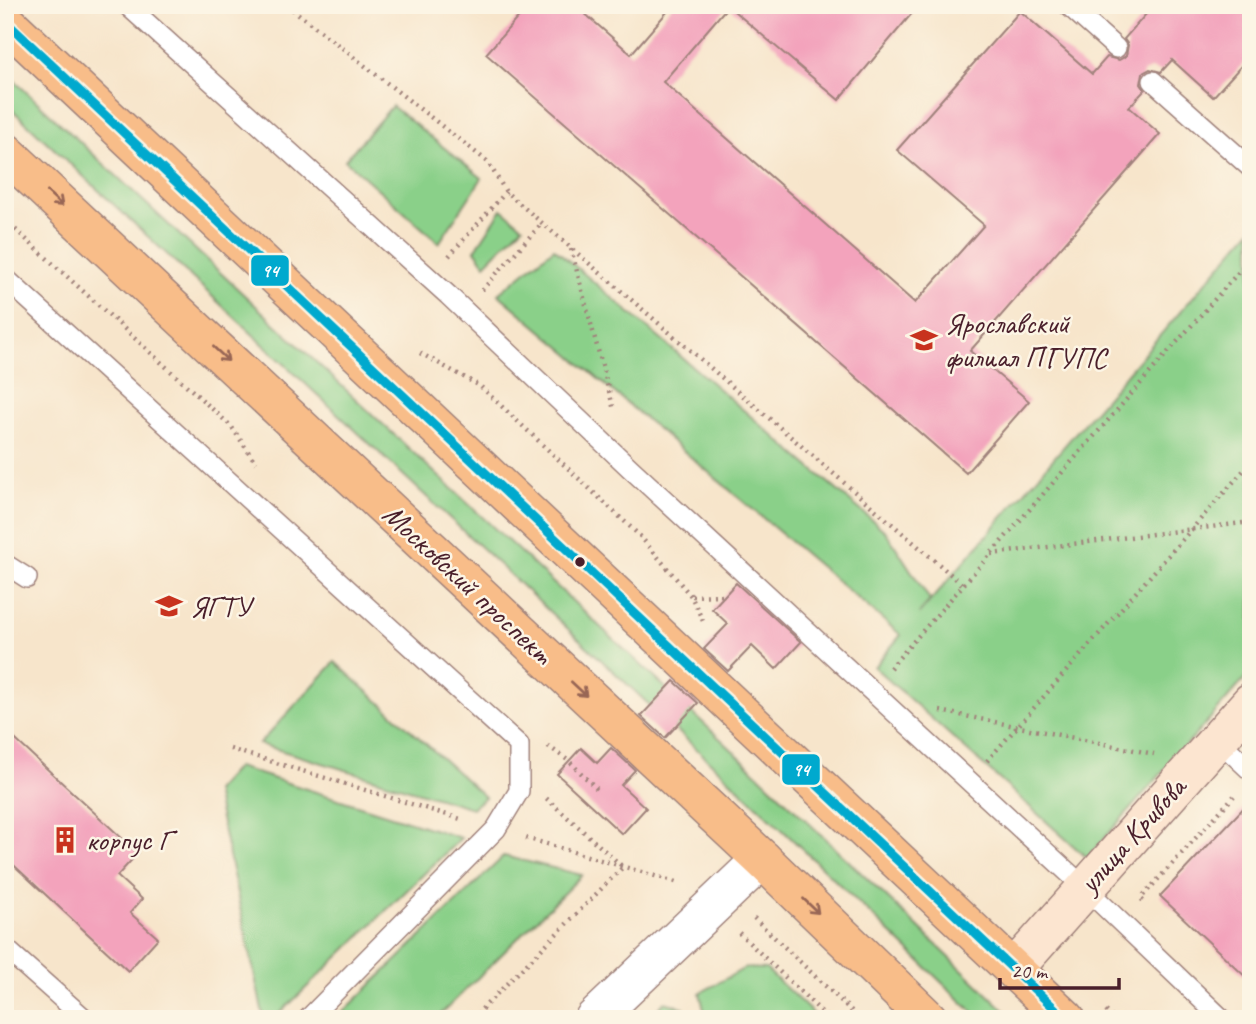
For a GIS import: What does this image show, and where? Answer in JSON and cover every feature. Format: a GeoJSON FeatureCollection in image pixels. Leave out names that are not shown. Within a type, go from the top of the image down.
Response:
{"type":"FeatureCollection","features":[{"type":"Feature","properties":{"kind":"main road"},"geometry":{"type":"LineString","coordinates":[[5,21],[1066,1019]]}},
{"type":"Feature","properties":{"kind":"main road","name":"Московский проспект"},"geometry":{"type":"LineString","coordinates":[[5,152],[762,859],[929,1019]]}},
{"type":"Feature","properties":{"kind":"street","name":"улица Кривова"},"geometry":{"type":"LineString","coordinates":[[1014,970],[1251,702]]}},
{"type":"Feature","properties":{"kind":"street"},"geometry":{"type":"LineString","coordinates":[[594,1019],[762,859]]}},
{"type":"Feature","properties":{"kind":"lane"},"geometry":{"type":"LineString","coordinates":[[127,5],[429,278],[1222,1019]]}},
{"type":"Feature","properties":{"kind":"lane"},"geometry":{"type":"LineString","coordinates":[[1068,5],[1116,48]]}},
{"type":"Feature","properties":{"kind":"lane"},"geometry":{"type":"LineString","coordinates":[[1153,81],[1251,168]]}},
{"type":"Feature","properties":{"kind":"lane"},"geometry":{"type":"LineString","coordinates":[[5,278],[519,745],[519,791],[496,829],[308,1019]]}},
{"type":"Feature","properties":{"kind":"lane"},"geometry":{"type":"LineString","coordinates":[[5,564],[27,578]]}},
{"type":"Feature","properties":{"kind":"lane"},"geometry":{"type":"LineString","coordinates":[[1207,751],[1247,778]]}},
{"type":"Feature","properties":{"kind":"lane"},"geometry":{"type":"LineString","coordinates":[[5,948],[85,1019]]}},
{"type":"Feature","properties":{"kind":"path"},"geometry":{"type":"LineString","coordinates":[[287,5],[488,162],[506,192],[963,585]]}},
{"type":"Feature","properties":{"kind":"path"},"geometry":{"type":"LineString","coordinates":[[429,278],[506,192]]}},
{"type":"Feature","properties":{"kind":"path"},"geometry":{"type":"LineString","coordinates":[[463,310],[542,223]]}},
{"type":"Feature","properties":{"kind":"path"},"geometry":{"type":"LineString","coordinates":[[571,248],[630,468]]}},
{"type":"Feature","properties":{"kind":"path"},"geometry":{"type":"LineString","coordinates":[[1207,751],[1017,726],[876,695],[963,585],[1251,258]]}},
{"type":"Feature","properties":{"kind":"path"},"geometry":{"type":"LineString","coordinates":[[970,782],[1251,462]]}},
{"type":"Feature","properties":{"kind":"path"},"geometry":{"type":"LineString","coordinates":[[990,554],[1251,522]]}},
{"type":"Feature","properties":{"kind":"path"},"geometry":{"type":"LineString","coordinates":[[691,596],[725,595]]}},
{"type":"Feature","properties":{"kind":"path"},"geometry":{"type":"LineString","coordinates":[[230,749],[684,885],[712,906],[829,1019]]}},
{"type":"Feature","properties":{"kind":"path"},"geometry":{"type":"LineString","coordinates":[[569,761],[597,789]]}},
{"type":"Feature","properties":{"kind":"path"},"geometry":{"type":"LineString","coordinates":[[1151,908],[1141,898],[1247,778]]}},
{"type":"Feature","properties":{"kind":"path"},"geometry":{"type":"LineString","coordinates":[[712,906],[748,912],[860,1019]]}},
{"type":"Feature","properties":{"kind":"green space"},"geometry":{"type":"Polygon","coordinates":[[[5,72],[743,760],[1014,1019],[980,1019],[748,797],[5,103],[5,72]]]}},
{"type":"Feature","properties":{"kind":"green space"},"geometry":{"type":"Polygon","coordinates":[[[392,106],[482,178],[439,243],[345,160],[392,106]]]}},
{"type":"Feature","properties":{"kind":"green space"},"geometry":{"type":"Polygon","coordinates":[[[502,209],[523,226],[485,264],[475,250],[502,209]]]}},
{"type":"Feature","properties":{"kind":"green space"},"geometry":{"type":"Polygon","coordinates":[[[1251,230],[1251,672],[1087,858],[874,667],[901,635],[498,294],[554,248],[886,532],[930,600],[919,614],[1251,230]]]}},
{"type":"Feature","properties":{"kind":"green space"},"geometry":{"type":"Polygon","coordinates":[[[335,662],[485,797],[472,808],[259,744],[335,662]]]}},
{"type":"Feature","properties":{"kind":"green space"},"geometry":{"type":"Polygon","coordinates":[[[237,767],[461,838],[274,1019],[264,1019],[215,791],[237,767]]]}},
{"type":"Feature","properties":{"kind":"green space"},"geometry":{"type":"Polygon","coordinates":[[[504,856],[582,875],[436,1019],[336,1019],[504,856]]]}},
{"type":"Feature","properties":{"kind":"green space"},"geometry":{"type":"Polygon","coordinates":[[[745,968],[766,969],[819,1019],[706,1019],[700,993],[745,968]]]}},
{"type":"Feature","properties":{"kind":"green space"},"geometry":{"type":"Polygon","coordinates":[[[665,1002],[684,1008],[689,1019],[647,1019],[665,1002]]]}},
{"type":"Feature","properties":{"kind":"building"},"geometry":{"type":"Polygon","coordinates":[[[529,5],[575,5],[631,54],[673,5],[919,5],[839,100],[728,6],[663,82],[915,303],[984,225],[897,150],[1020,11],[1092,74],[1107,57],[1119,60],[1126,56],[1128,45],[1124,39],[1154,5],[1251,5],[1251,55],[1213,97],[1172,60],[1161,72],[1150,69],[1143,73],[1141,84],[1145,90],[1129,107],[1160,134],[970,351],[1029,401],[966,473],[486,54],[529,5]]]}},
{"type":"Feature","properties":{"kind":"building"},"geometry":{"type":"Polygon","coordinates":[[[736,583],[801,642],[776,669],[752,646],[728,671],[704,649],[728,624],[712,609],[736,583]]]}},
{"type":"Feature","properties":{"kind":"building"},"geometry":{"type":"Polygon","coordinates":[[[674,681],[698,703],[665,738],[641,716],[674,681]]]}},
{"type":"Feature","properties":{"kind":"building","name":"корпус Г"},"geometry":{"type":"Polygon","coordinates":[[[5,730],[138,853],[117,876],[142,899],[130,913],[158,938],[128,971],[5,857],[5,730]]]}},
{"type":"Feature","properties":{"kind":"building"},"geometry":{"type":"Polygon","coordinates":[[[581,748],[597,763],[611,748],[635,770],[621,785],[646,808],[622,834],[557,774],[581,748]]]}},
{"type":"Feature","properties":{"kind":"building"},"geometry":{"type":"Polygon","coordinates":[[[1251,800],[1251,982],[1160,896],[1251,800]]]}},
{"type":"Feature","properties":{"kind":"transit line","name":"94"},"geometry":{"type":"LineString","coordinates":[[5,21],[1066,1019]]}},
{"type":"Feature","properties":{"kind":"place","name":"Ярославский филиал ПГУПС"},"geometry":{"type":"Point","coordinates":[924,340]}},
{"type":"Feature","properties":{"kind":"place","name":"ЯГТУ"},"geometry":{"type":"Point","coordinates":[169,606]}},
{"type":"Feature","properties":{"kind":"place","name":"корпус Г"},"geometry":{"type":"Point","coordinates":[65,840]}}]}
